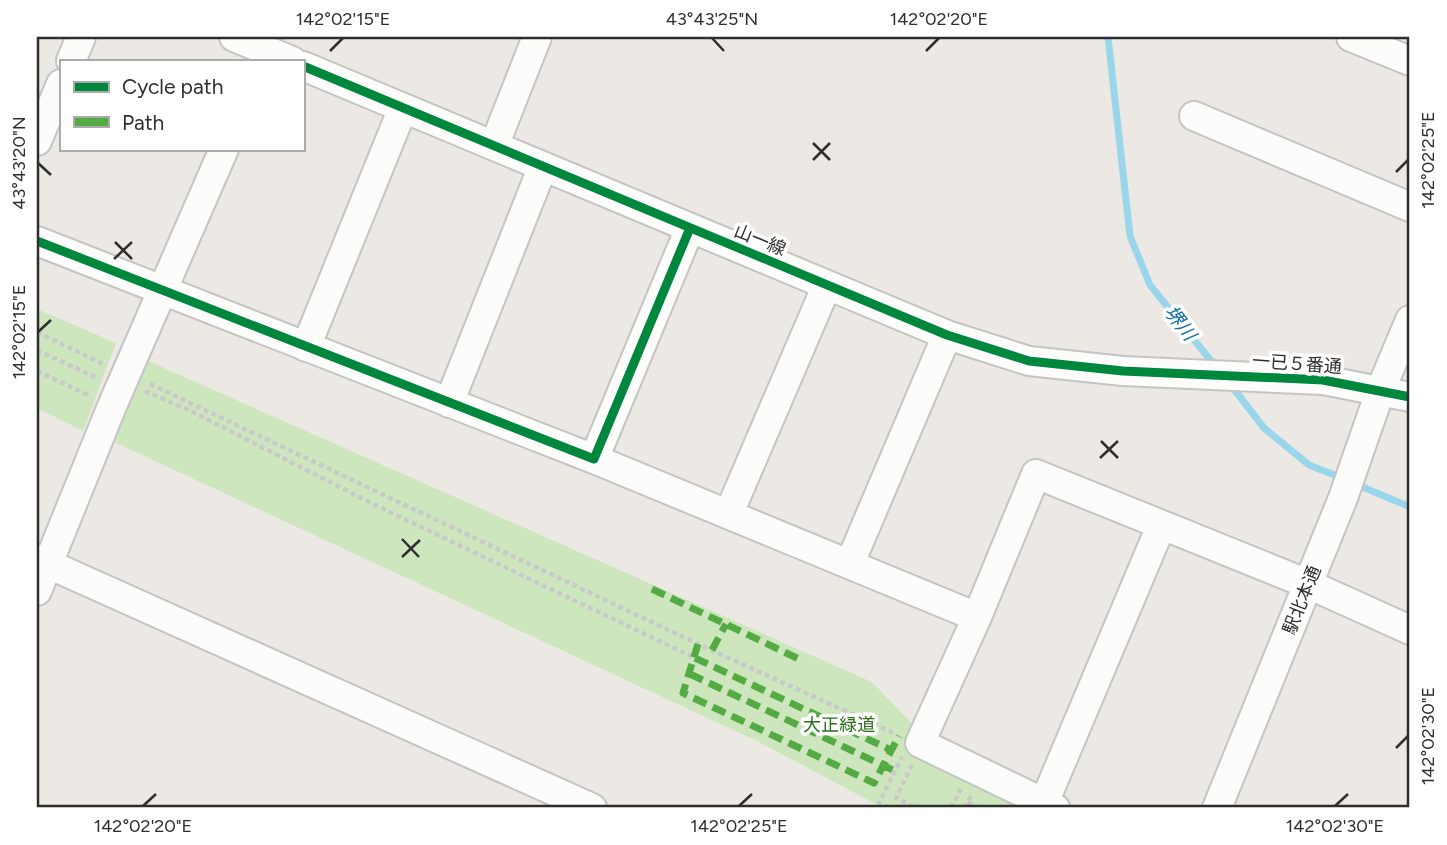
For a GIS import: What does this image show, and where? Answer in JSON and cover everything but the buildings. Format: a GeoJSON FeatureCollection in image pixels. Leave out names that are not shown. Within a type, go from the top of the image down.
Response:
{"type":"FeatureCollection","features":[{"type":"Feature","properties":{"kind":"street"},"geometry":{"type":"LineString","coordinates":[[71,60],[81,37]]}},
{"type":"Feature","properties":{"kind":"street"},"geometry":{"type":"LineString","coordinates":[[234,37],[274,58]]}},
{"type":"Feature","properties":{"kind":"street"},"geometry":{"type":"LineString","coordinates":[[494,146],[537,37]]}},
{"type":"Feature","properties":{"kind":"street"},"geometry":{"type":"LineString","coordinates":[[1351,37],[1410,61]]}},
{"type":"Feature","properties":{"kind":"street","name":"山一線"},"geometry":{"type":"LineString","coordinates":[[304,66],[947,335],[1029,360],[1123,371],[1223,376]]}},
{"type":"Feature","properties":{"kind":"street"},"geometry":{"type":"LineString","coordinates":[[37,141],[60,86]]}},
{"type":"Feature","properties":{"kind":"street"},"geometry":{"type":"LineString","coordinates":[[306,347],[403,108]]}},
{"type":"Feature","properties":{"kind":"street"},"geometry":{"type":"LineString","coordinates":[[1194,116],[1410,207]]}},
{"type":"Feature","properties":{"kind":"street"},"geometry":{"type":"LineString","coordinates":[[37,592],[43,561],[224,150]]}},
{"type":"Feature","properties":{"kind":"street"},"geometry":{"type":"LineString","coordinates":[[449,403],[543,166]]}},
{"type":"Feature","properties":{"kind":"street"},"geometry":{"type":"LineString","coordinates":[[594,458],[690,228]]}},
{"type":"Feature","properties":{"kind":"street"},"geometry":{"type":"LineString","coordinates":[[37,241],[594,458],[977,617]]}},
{"type":"Feature","properties":{"kind":"street"},"geometry":{"type":"LineString","coordinates":[[729,513],[827,285]]}},
{"type":"Feature","properties":{"kind":"street","name":"駅北本通"},"geometry":{"type":"LineString","coordinates":[[1217,808],[1343,498],[1381,389],[1410,320]]}},
{"type":"Feature","properties":{"kind":"street"},"geometry":{"type":"LineString","coordinates":[[850,563],[947,335]]}},
{"type":"Feature","properties":{"kind":"street","name":"一已５番通"},"geometry":{"type":"LineString","coordinates":[[1223,376],[1323,380],[1381,389],[1410,397]]}},
{"type":"Feature","properties":{"kind":"street"},"geometry":{"type":"LineString","coordinates":[[1161,526],[1049,806],[913,752],[977,617],[1036,474],[1308,584],[1410,629]]}},
{"type":"Feature","properties":{"kind":"street"},"geometry":{"type":"LineString","coordinates":[[43,561],[561,802],[592,808]]}},
{"type":"Feature","properties":{"kind":"path"},"geometry":{"type":"LineString","coordinates":[[37,332],[75,352],[120,388]]}},
{"type":"Feature","properties":{"kind":"path"},"geometry":{"type":"LineString","coordinates":[[37,350],[900,736],[913,752]]}},
{"type":"Feature","properties":{"kind":"path"},"geometry":{"type":"LineString","coordinates":[[37,372],[120,388],[194,412],[371,503],[695,657]]}},
{"type":"Feature","properties":{"kind":"path"},"geometry":{"type":"LineString","coordinates":[[889,808],[879,803],[913,752]]}},
{"type":"Feature","properties":{"kind":"path"},"geometry":{"type":"LineString","coordinates":[[913,752],[896,798],[916,808]]}},
{"type":"Feature","properties":{"kind":"path"},"geometry":{"type":"LineString","coordinates":[[951,808],[962,786],[973,792],[965,808]]}},
{"type":"Feature","properties":{"kind":"path"},"geometry":{"type":"LineString","coordinates":[[968,802],[979,808]]}},
{"type":"Feature","properties":{"kind":"green space"},"geometry":{"type":"Polygon","coordinates":[[[37,309],[116,343],[83,431],[37,408],[37,309]]]}},
{"type":"Feature","properties":{"kind":"green space","name":"大正緑道"},"geometry":{"type":"Polygon","coordinates":[[[146,360],[872,682],[918,730],[1077,808],[883,808],[757,741],[112,441],[146,360]]]}},
{"type":"Feature","properties":{"kind":"waterway","name":"堺川"},"geometry":{"type":"LineString","coordinates":[[1108,37],[1130,236],[1150,285],[1216,367]]}},
{"type":"Feature","properties":{"kind":"waterway","name":"堺川"},"geometry":{"type":"LineString","coordinates":[[1230,384],[1264,428],[1309,465],[1342,478]]}},
{"type":"Feature","properties":{"kind":"waterway","name":"堺川"},"geometry":{"type":"LineString","coordinates":[[1353,483],[1410,507]]}},
{"type":"Feature","properties":{"kind":"marked path"},"geometry":{"type":"LineString","coordinates":[[652,589],[801,660]]}},
{"type":"Feature","properties":{"kind":"marked path"},"geometry":{"type":"LineString","coordinates":[[712,650],[726,624]]}},
{"type":"Feature","properties":{"kind":"marked path"},"geometry":{"type":"LineString","coordinates":[[698,644],[683,693],[874,783],[899,736]]}},
{"type":"Feature","properties":{"kind":"marked path"},"geometry":{"type":"LineString","coordinates":[[695,658],[891,750]]}},
{"type":"Feature","properties":{"kind":"marked path"},"geometry":{"type":"LineString","coordinates":[[690,674],[895,771]]}},
{"type":"Feature","properties":{"kind":"cycle path"},"geometry":{"type":"LineString","coordinates":[[304,66],[947,335],[1029,361],[1123,371],[1323,380],[1410,397]]}},
{"type":"Feature","properties":{"kind":"cycle path"},"geometry":{"type":"LineString","coordinates":[[37,241],[594,459],[690,228]]}}]}
